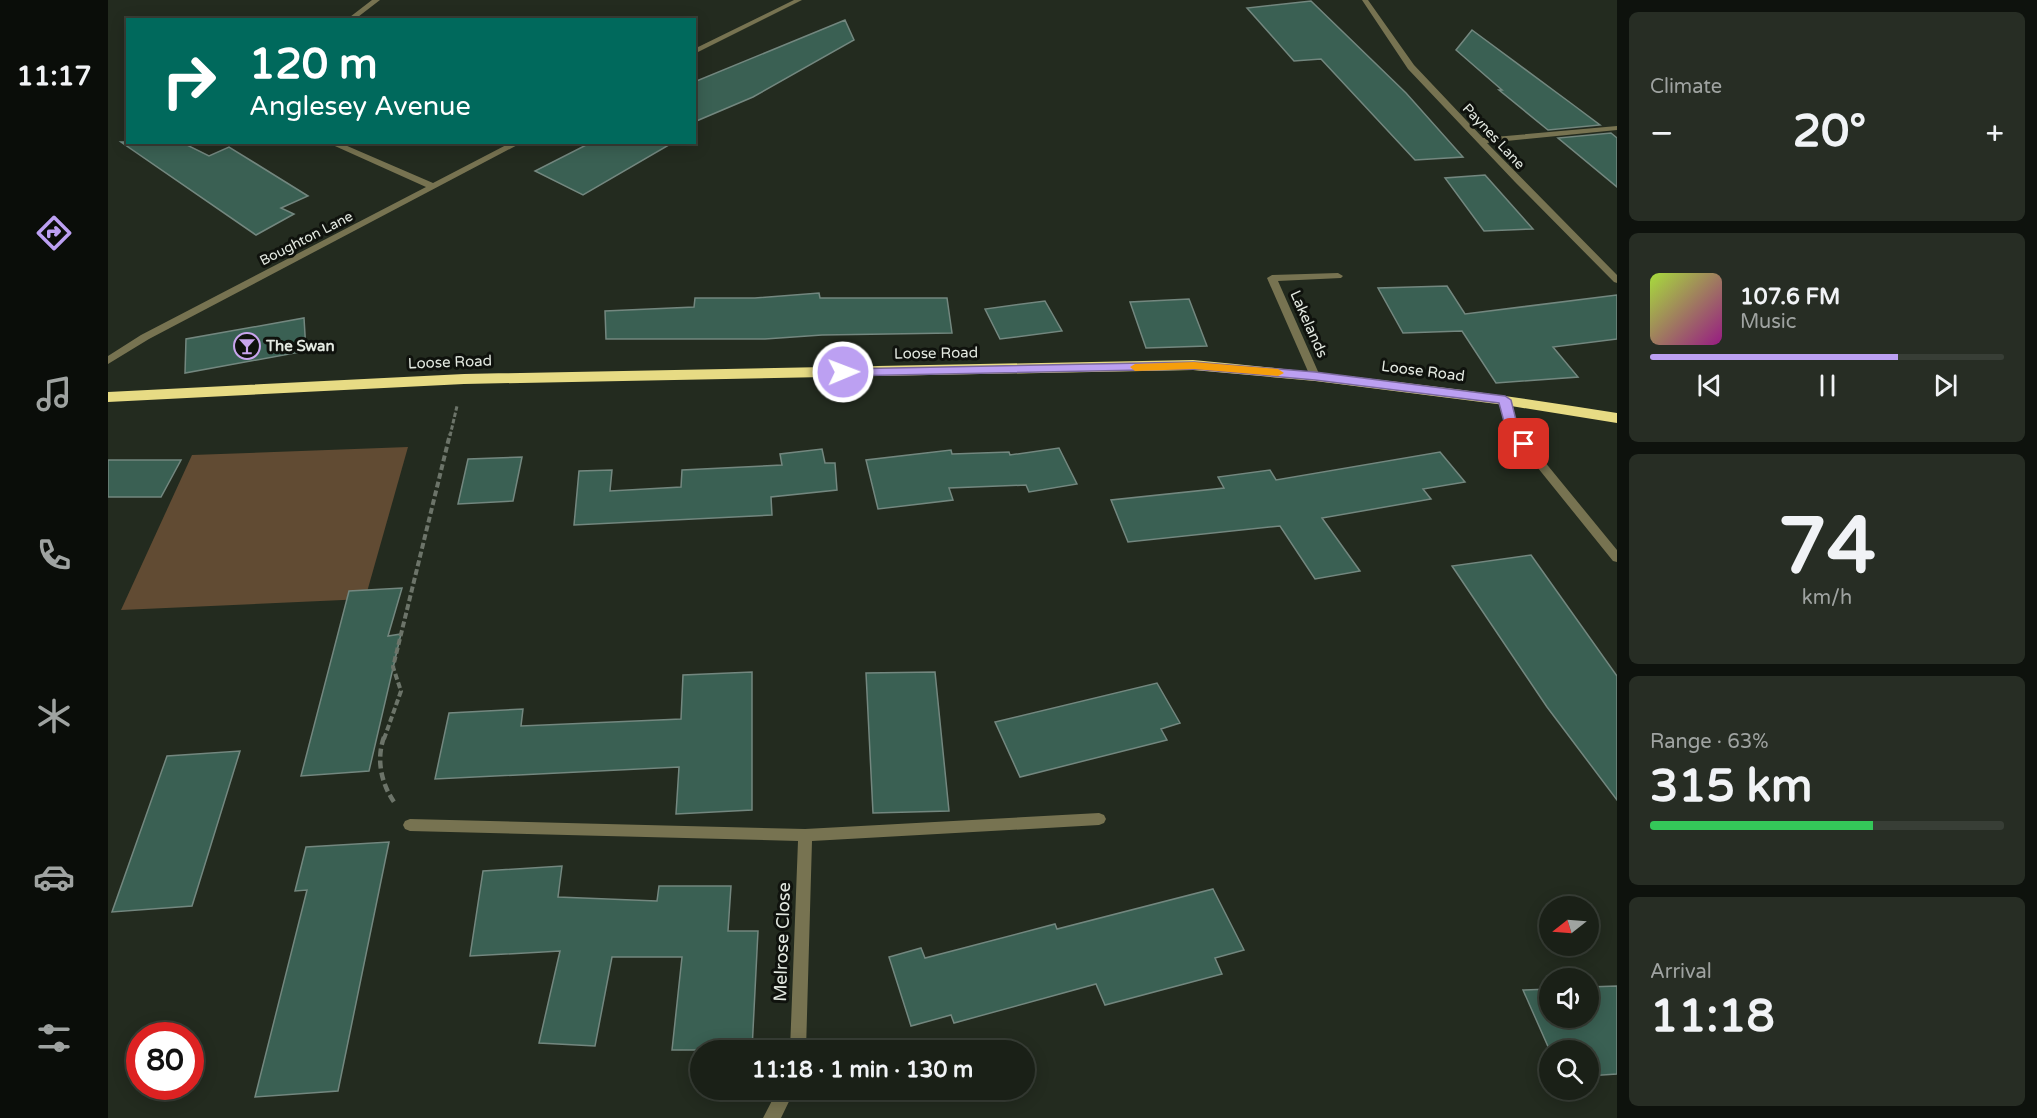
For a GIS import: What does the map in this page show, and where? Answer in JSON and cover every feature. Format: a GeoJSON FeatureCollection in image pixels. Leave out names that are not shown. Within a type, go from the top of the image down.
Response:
{"type":"FeatureCollection","features":[{"type":"Feature","properties":{"kind":"highway","name":"Loose Road"},"geometry":{"type":"LineString","coordinates":[[108,397],[464,379],[1194,365],[1315,376],[1505,400],[1617,418]]}},
{"type":"Feature","properties":{"kind":"street"},"geometry":{"type":"LineString","coordinates":[[352,18],[376,0]]}},
{"type":"Feature","properties":{"kind":"street"},"geometry":{"type":"LineString","coordinates":[[696,51],[799,0]]}},
{"type":"Feature","properties":{"kind":"street","name":"Paynes Lane"},"geometry":{"type":"LineString","coordinates":[[1365,0],[1411,67],[1617,280]]}},
{"type":"Feature","properties":{"kind":"street"},"geometry":{"type":"LineString","coordinates":[[1481,141],[1617,128]]}},
{"type":"Feature","properties":{"kind":"street"},"geometry":{"type":"LineString","coordinates":[[335,144],[434,187]]}},
{"type":"Feature","properties":{"kind":"street","name":"Boughton Lane"},"geometry":{"type":"LineString","coordinates":[[108,361],[145,337],[515,144]]}},
{"type":"Feature","properties":{"kind":"street","name":"Lakelands"},"geometry":{"type":"LineString","coordinates":[[1315,376],[1272,278],[1338,276]]}},
{"type":"Feature","properties":{"kind":"street"},"geometry":{"type":"LineString","coordinates":[[1505,400],[1512,429],[1617,558]]}},
{"type":"Feature","properties":{"kind":"street"},"geometry":{"type":"LineString","coordinates":[[410,825],[805,835],[1099,819]]}},
{"type":"Feature","properties":{"kind":"street","name":"Melrose Close"},"geometry":{"type":"LineString","coordinates":[[798,1040],[805,835]]}},
{"type":"Feature","properties":{"kind":"street"},"geometry":{"type":"LineString","coordinates":[[772,1118],[781,1100]]}},
{"type":"Feature","properties":{"kind":"path"},"geometry":{"type":"LineString","coordinates":[[410,825],[385,789],[380,752],[401,691],[393,667],[464,379]]}},
{"type":"Feature","properties":{"kind":"shaded area"},"geometry":{"type":"Polygon","coordinates":[[[408,447],[365,599],[121,610],[192,455],[408,447]]]}},
{"type":"Feature","properties":{"kind":"building"},"geometry":{"type":"Polygon","coordinates":[[[1311,1],[1406,93],[1463,157],[1415,160],[1321,59],[1294,61],[1247,8],[1311,1]]]}},
{"type":"Feature","properties":{"kind":"building"},"geometry":{"type":"Polygon","coordinates":[[[845,20],[854,40],[753,97],[696,121],[696,81],[845,20]]]}},
{"type":"Feature","properties":{"kind":"building"},"geometry":{"type":"Polygon","coordinates":[[[1472,30],[1600,125],[1548,130],[1499,90],[1502,90],[1456,50],[1472,30]]]}},
{"type":"Feature","properties":{"kind":"building"},"geometry":{"type":"Polygon","coordinates":[[[1611,133],[1617,138],[1617,187],[1558,138],[1611,133]]]}},
{"type":"Feature","properties":{"kind":"building"},"geometry":{"type":"Polygon","coordinates":[[[121,142],[126,142],[126,144],[185,144],[209,156],[229,147],[308,196],[281,208],[294,214],[256,235],[121,142]]]}},
{"type":"Feature","properties":{"kind":"building"},"geometry":{"type":"Polygon","coordinates":[[[588,144],[671,144],[583,195],[535,171],[588,144]]]}},
{"type":"Feature","properties":{"kind":"building"},"geometry":{"type":"Polygon","coordinates":[[[1485,175],[1533,229],[1484,231],[1445,178],[1485,175]]]}},
{"type":"Feature","properties":{"kind":"building"},"geometry":{"type":"Polygon","coordinates":[[[1447,286],[1465,314],[1617,295],[1617,339],[1553,347],[1578,377],[1496,383],[1462,331],[1403,333],[1378,288],[1447,286]]]}},
{"type":"Feature","properties":{"kind":"building"},"geometry":{"type":"Polygon","coordinates":[[[819,293],[820,298],[947,298],[952,333],[822,335],[765,339],[606,339],[605,311],[694,307],[695,298],[755,298],[819,293]]]}},
{"type":"Feature","properties":{"kind":"building"},"geometry":{"type":"Polygon","coordinates":[[[1189,299],[1207,346],[1146,348],[1130,302],[1189,299]]]}},
{"type":"Feature","properties":{"kind":"building"},"geometry":{"type":"Polygon","coordinates":[[[1045,301],[1062,331],[1000,339],[985,309],[1045,301]]]}},
{"type":"Feature","properties":{"kind":"building"},"geometry":{"type":"Polygon","coordinates":[[[304,318],[306,351],[185,373],[186,339],[304,318]]]}},
{"type":"Feature","properties":{"kind":"building"},"geometry":{"type":"Polygon","coordinates":[[[1059,448],[1077,484],[1029,492],[1026,485],[949,488],[953,500],[878,509],[866,460],[951,450],[952,454],[1009,452],[1010,455],[1059,448]]]}},
{"type":"Feature","properties":{"kind":"building"},"geometry":{"type":"Polygon","coordinates":[[[822,449],[825,463],[835,463],[837,490],[771,497],[772,515],[574,525],[579,471],[612,470],[610,491],[681,487],[682,470],[782,465],[780,454],[822,449]]]}},
{"type":"Feature","properties":{"kind":"building"},"geometry":{"type":"Polygon","coordinates":[[[1440,452],[1465,482],[1423,489],[1431,499],[1322,518],[1360,571],[1315,579],[1280,526],[1128,542],[1111,500],[1224,488],[1218,477],[1270,470],[1276,480],[1440,452]]]}},
{"type":"Feature","properties":{"kind":"building"},"geometry":{"type":"Polygon","coordinates":[[[522,457],[513,501],[458,504],[468,459],[522,457]]]}},
{"type":"Feature","properties":{"kind":"building"},"geometry":{"type":"Polygon","coordinates":[[[108,460],[181,460],[161,497],[108,497],[108,460]]]}},
{"type":"Feature","properties":{"kind":"building"},"geometry":{"type":"Polygon","coordinates":[[[1531,555],[1617,676],[1617,800],[1547,707],[1452,566],[1531,555]]]}},
{"type":"Feature","properties":{"kind":"building"},"geometry":{"type":"Polygon","coordinates":[[[402,588],[388,636],[401,634],[369,771],[301,776],[349,591],[402,588]]]}},
{"type":"Feature","properties":{"kind":"building"},"geometry":{"type":"Polygon","coordinates":[[[752,672],[752,810],[676,814],[679,767],[435,779],[449,713],[523,709],[521,726],[681,719],[683,675],[752,672]]]}},
{"type":"Feature","properties":{"kind":"building"},"geometry":{"type":"Polygon","coordinates":[[[935,672],[949,811],[873,813],[866,673],[935,672]]]}},
{"type":"Feature","properties":{"kind":"building"},"geometry":{"type":"Polygon","coordinates":[[[1157,683],[1180,723],[1161,729],[1167,740],[1020,777],[995,722],[1157,683]]]}},
{"type":"Feature","properties":{"kind":"building"},"geometry":{"type":"Polygon","coordinates":[[[240,751],[192,906],[112,912],[167,756],[240,751]]]}},
{"type":"Feature","properties":{"kind":"building"},"geometry":{"type":"Polygon","coordinates":[[[389,842],[338,1091],[255,1097],[307,890],[295,891],[306,847],[389,842]]]}},
{"type":"Feature","properties":{"kind":"building"},"geometry":{"type":"Polygon","coordinates":[[[562,866],[558,897],[657,901],[659,886],[731,886],[728,931],[758,931],[753,1040],[690,1040],[690,1050],[672,1050],[682,957],[612,957],[595,1046],[539,1043],[560,951],[470,956],[483,871],[562,866]]]}},
{"type":"Feature","properties":{"kind":"building"},"geometry":{"type":"Polygon","coordinates":[[[1213,889],[1244,950],[1215,958],[1222,974],[1105,1005],[1096,984],[954,1023],[951,1015],[911,1026],[889,957],[921,948],[925,958],[1055,924],[1057,929],[1213,889]]]}},
{"type":"Feature","properties":{"kind":"building"},"geometry":{"type":"Polygon","coordinates":[[[1617,986],[1617,1074],[1599,1075],[1599,1040],[1545,1040],[1540,1028],[1599,1028],[1599,987],[1617,986]]]}},
{"type":"Feature","properties":{"kind":"building"},"geometry":{"type":"Polygon","coordinates":[[[1539,989],[1539,1026],[1523,990],[1539,989]]]}},
{"type":"Feature","properties":{"kind":"slow traffic"},"geometry":{"type":"LineString","coordinates":[[1135,367],[1194,365],[1278,373]]}},
{"type":"Feature","properties":{"kind":"place","name":"The Swan"},"geometry":{"type":"Point","coordinates":[247,346]}},
{"type":"Feature","properties":{"kind":"route"},"geometry":{"type":"LineString","coordinates":[[843,372],[1093,369],[1194,365],[1315,376],[1505,400],[1512,429],[1524,444]]}}]}
